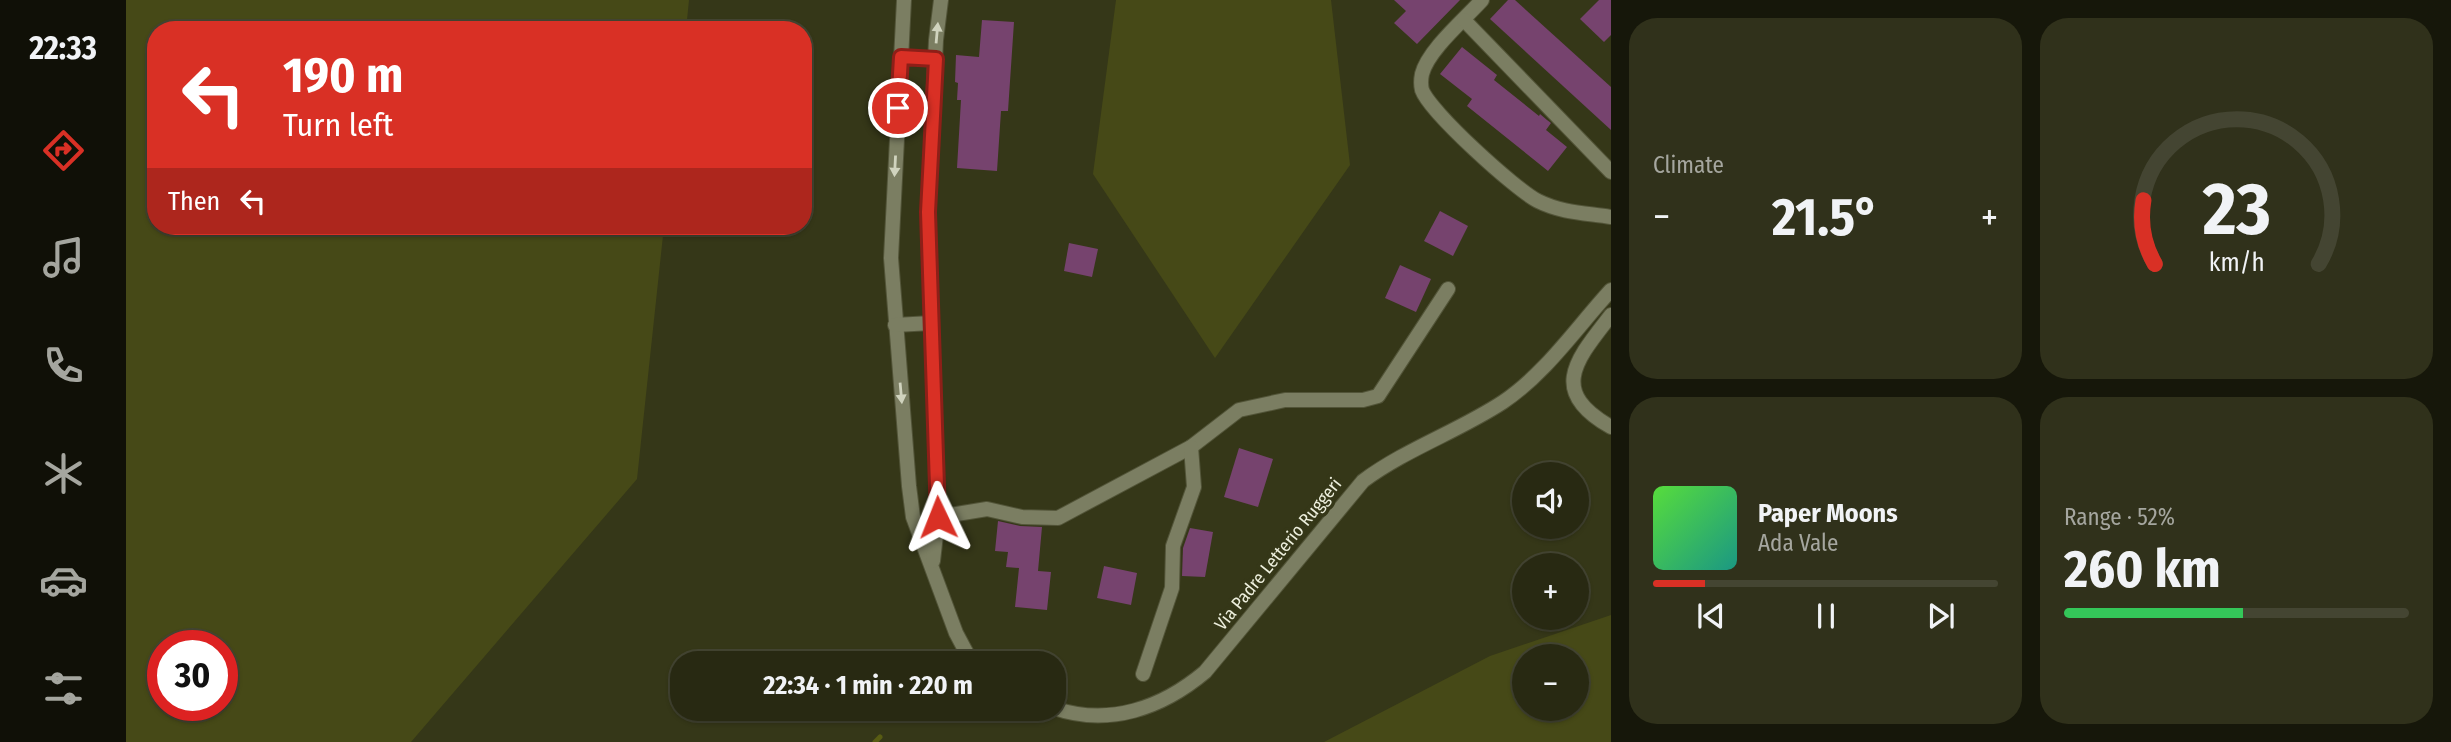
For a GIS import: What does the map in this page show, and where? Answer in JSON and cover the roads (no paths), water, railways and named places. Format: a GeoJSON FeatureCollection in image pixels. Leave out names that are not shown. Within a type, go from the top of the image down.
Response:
{"type":"FeatureCollection","features":[{"type":"Feature","properties":{"kind":"street"},"geometry":{"type":"LineString","coordinates":[[904,0],[891,258],[909,486],[914,517],[956,633],[966,651]]}},
{"type":"Feature","properties":{"kind":"street"},"geometry":{"type":"LineString","coordinates":[[932,566],[938,517],[928,212],[941,0]]}},
{"type":"Feature","properties":{"kind":"street"},"geometry":{"type":"LineString","coordinates":[[1482,0],[1427,61],[1421,77],[1422,90],[1431,104],[1519,189],[1565,212],[1611,217]]}},
{"type":"Feature","properties":{"kind":"street"},"geometry":{"type":"LineString","coordinates":[[1464,20],[1611,172]]}},
{"type":"Feature","properties":{"kind":"street"},"geometry":{"type":"LineString","coordinates":[[901,57],[936,59]]}},
{"type":"Feature","properties":{"kind":"street"},"geometry":{"type":"LineString","coordinates":[[938,517],[987,509],[1022,517],[1058,518],[1191,447],[1238,410],[1284,400],[1363,400],[1378,396],[1448,289]]}},
{"type":"Feature","properties":{"kind":"street","name":"Via Padre Letterio Ruggeri"},"geometry":{"type":"LineString","coordinates":[[1066,710],[1094,716],[1128,713],[1164,701],[1193,682],[1205,672],[1363,481],[1378,469],[1506,400],[1539,373],[1611,290]]}},
{"type":"Feature","properties":{"kind":"street"},"geometry":{"type":"LineString","coordinates":[[1611,315],[1589,344],[1577,365],[1572,382],[1579,401],[1591,415],[1611,427]]}},
{"type":"Feature","properties":{"kind":"street"},"geometry":{"type":"LineString","coordinates":[[895,325],[932,323]]}},
{"type":"Feature","properties":{"kind":"street"},"geometry":{"type":"LineString","coordinates":[[1143,674],[1172,588],[1173,546],[1194,487],[1191,447]]}},
{"type":"Feature","properties":{"kind":"waterway"},"geometry":{"type":"LineString","coordinates":[[875,742],[880,737]]}}]}
